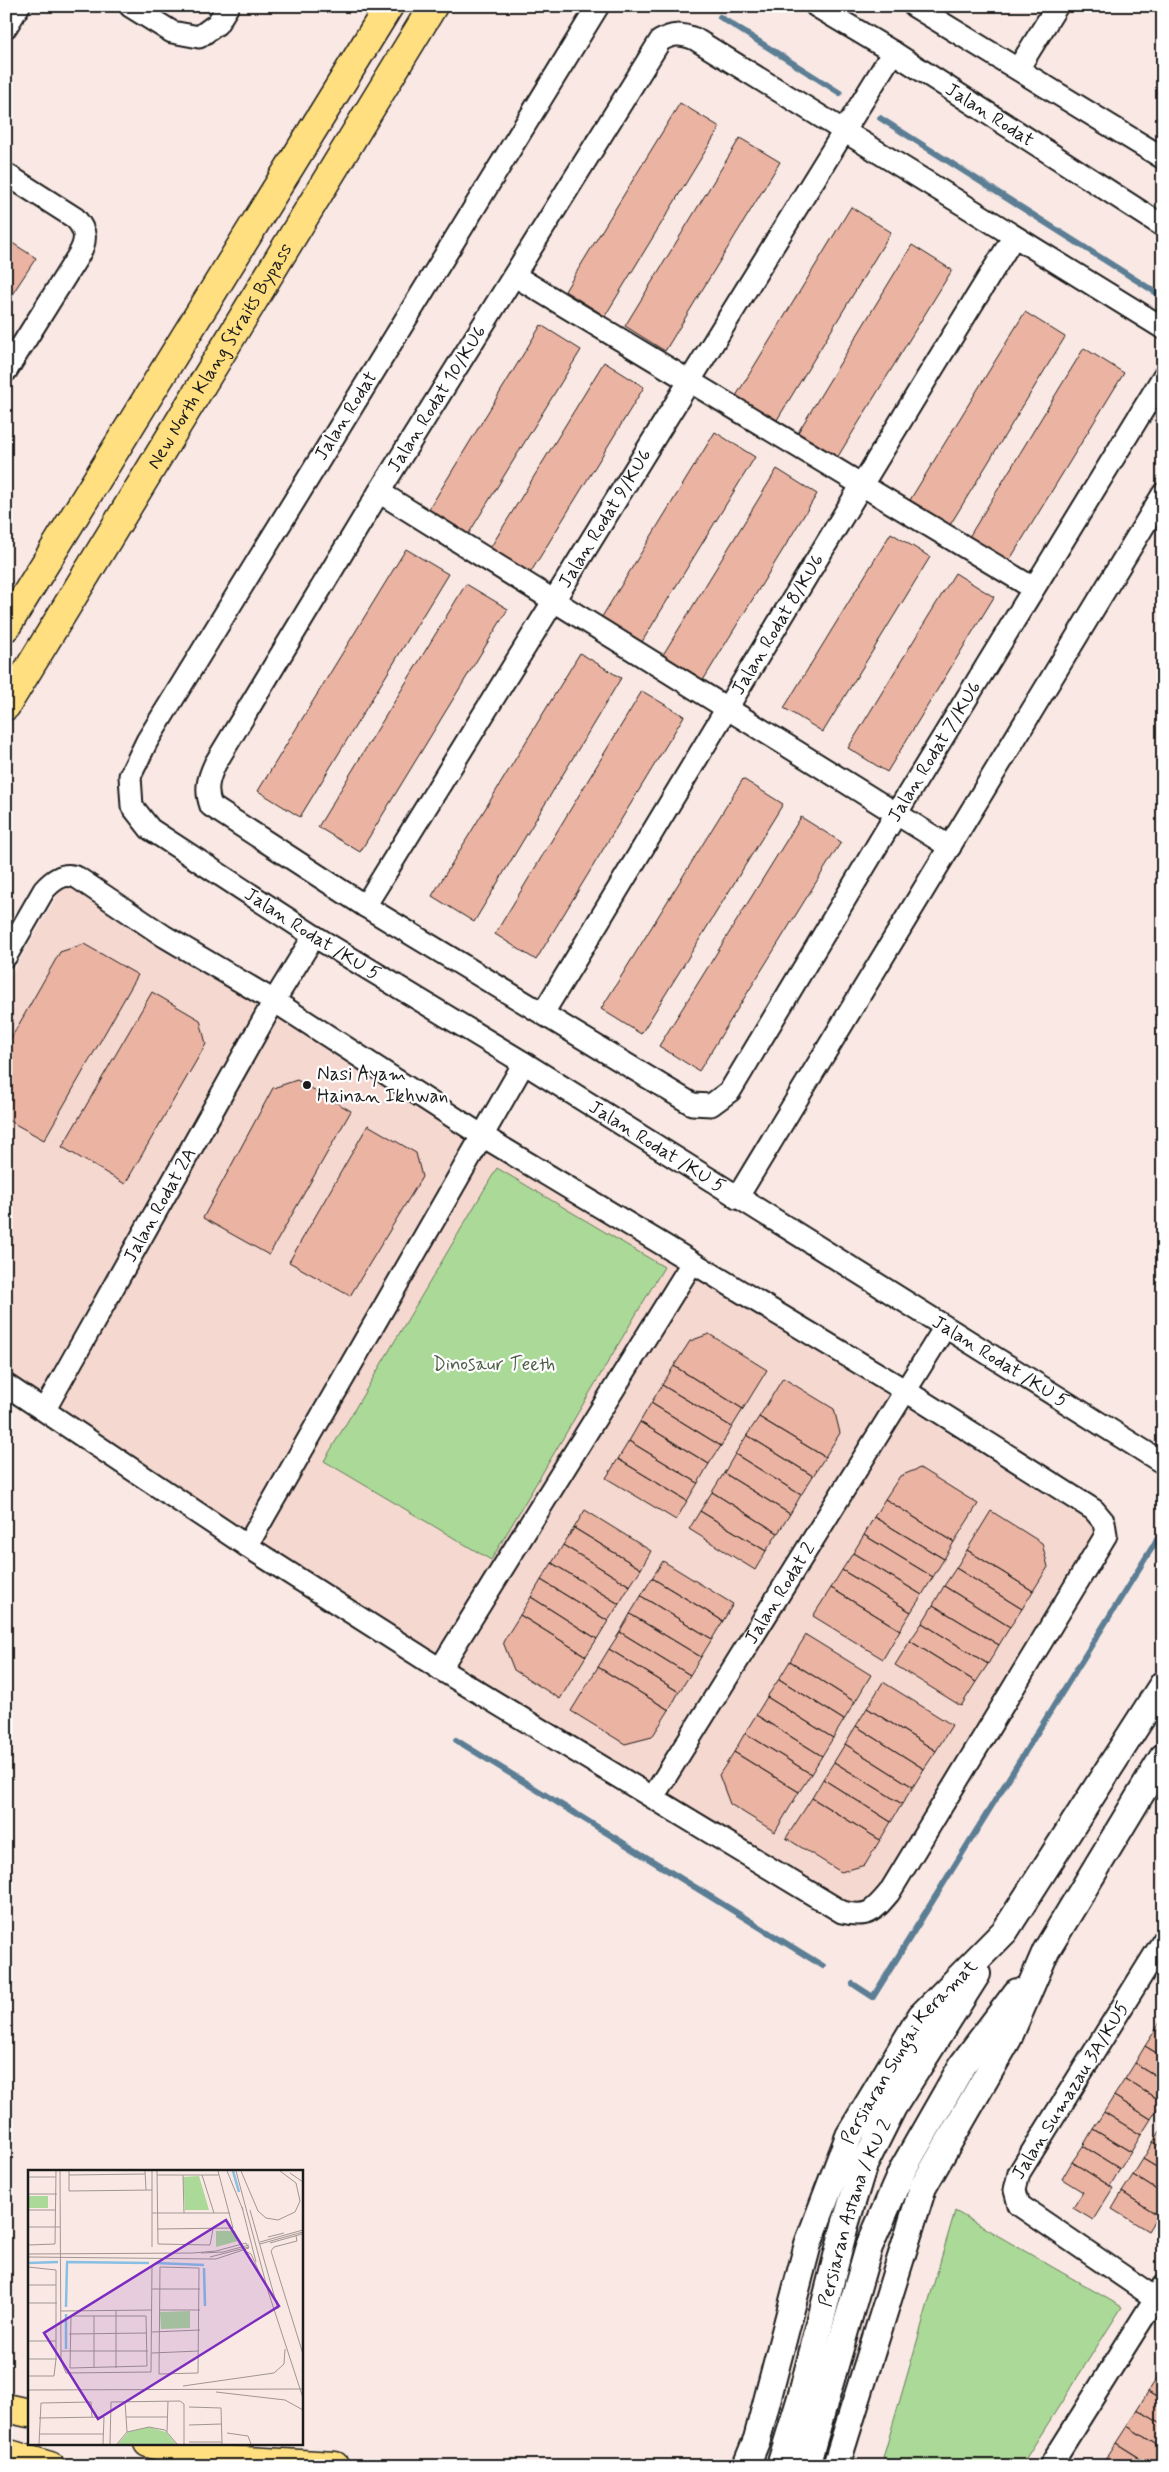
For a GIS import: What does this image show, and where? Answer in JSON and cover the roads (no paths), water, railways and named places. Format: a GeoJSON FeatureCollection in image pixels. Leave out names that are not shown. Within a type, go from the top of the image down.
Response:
{"type":"FeatureCollection","features":[{"type":"Feature","properties":{"kind":"highway","name":"New North Klang Straits Bypass"},"geometry":{"type":"LineString","coordinates":[[6,627],[389,6]]}},
{"type":"Feature","properties":{"kind":"highway","name":"New North Klang Straits Bypass"},"geometry":{"type":"LineString","coordinates":[[6,706],[433,6]]}},
{"type":"Feature","properties":{"kind":"highway"},"geometry":{"type":"LineString","coordinates":[[6,2408],[28,2413]]}},
{"type":"Feature","properties":{"kind":"highway"},"geometry":{"type":"LineString","coordinates":[[152,2444],[222,2462],[335,2466]]}},
{"type":"Feature","properties":{"kind":"highway"},"geometry":{"type":"LineString","coordinates":[[6,2453],[50,2466]]}},
{"type":"Feature","properties":{"kind":"street"},"geometry":{"type":"LineString","coordinates":[[6,27],[19,6]]}},
{"type":"Feature","properties":{"kind":"street"},"geometry":{"type":"LineString","coordinates":[[130,6],[172,32],[199,36],[217,24],[228,6]]}},
{"type":"Feature","properties":{"kind":"street","name":"Jalan Rodat"},"geometry":{"type":"LineString","coordinates":[[150,829],[132,806],[130,776],[147,741],[598,6]]}},
{"type":"Feature","properties":{"kind":"street","name":"Jalan Rodat"},"geometry":{"type":"LineString","coordinates":[[816,6],[893,52],[1163,226]]}},
{"type":"Feature","properties":{"kind":"street"},"geometry":{"type":"LineString","coordinates":[[914,6],[1163,158]]}},
{"type":"Feature","properties":{"kind":"street"},"geometry":{"type":"LineString","coordinates":[[1018,69],[1057,6]]}},
{"type":"Feature","properties":{"kind":"street","name":"Jalan Rodat 10/KU6"},"geometry":{"type":"LineString","coordinates":[[365,906],[227,818],[211,806],[207,794],[208,780],[215,764],[379,492],[660,41],[668,36],[680,34],[695,39],[843,130]]}},
{"type":"Feature","properties":{"kind":"street","name":"Jalan Rodat 9/KU6"},"geometry":{"type":"LineString","coordinates":[[365,906],[843,130],[893,52]]}},
{"type":"Feature","properties":{"kind":"street"},"geometry":{"type":"LineString","coordinates":[[843,130],[1013,238],[1163,328]]}},
{"type":"Feature","properties":{"kind":"street"},"geometry":{"type":"LineString","coordinates":[[6,174],[75,218],[82,226],[86,235],[84,245],[6,370]]}},
{"type":"Feature","properties":{"kind":"street","name":"Jalan Rodat 8/KU6"},"geometry":{"type":"LineString","coordinates":[[543,1013],[727,710],[860,484],[1013,238]]}},
{"type":"Feature","properties":{"kind":"street"},"geometry":{"type":"LineString","coordinates":[[515,276],[1034,588]]}},
{"type":"Feature","properties":{"kind":"street","name":"Jalan Rodat 7/KU6"},"geometry":{"type":"LineString","coordinates":[[543,1013],[692,1104],[711,1105],[730,1091],[896,814],[1163,377]]}},
{"type":"Feature","properties":{"kind":"street"},"geometry":{"type":"LineString","coordinates":[[379,492],[950,847]]}},
{"type":"Feature","properties":{"kind":"street"},"geometry":{"type":"LineString","coordinates":[[737,1198],[1163,494]]}},
{"type":"Feature","properties":{"kind":"street","name":"Jalan Rodat /KU 5"},"geometry":{"type":"LineString","coordinates":[[150,829],[314,936],[524,1063],[1163,1463]]}},
{"type":"Feature","properties":{"kind":"street"},"geometry":{"type":"LineString","coordinates":[[6,956],[44,890],[58,878],[71,875],[164,936],[274,1002],[481,1135],[906,1390],[1094,1510],[1104,1522],[1106,1535],[890,1893],[873,1912],[857,1915],[842,1912],[440,1669],[247,1546],[45,1409],[6,1385]]}},
{"type":"Feature","properties":{"kind":"street"},"geometry":{"type":"LineString","coordinates":[[365,906],[543,1013]]}},
{"type":"Feature","properties":{"kind":"street","name":"Jalan Rodat 2A"},"geometry":{"type":"LineString","coordinates":[[45,1409],[274,1002],[314,936]]}},
{"type":"Feature","properties":{"kind":"street"},"geometry":{"type":"LineString","coordinates":[[247,1546],[524,1063]]}},
{"type":"Feature","properties":{"kind":"street"},"geometry":{"type":"LineString","coordinates":[[440,1669],[692,1263]]}},
{"type":"Feature","properties":{"kind":"street","name":"Jalan Rodat 2"},"geometry":{"type":"LineString","coordinates":[[653,1797],[945,1327]]}},
{"type":"Feature","properties":{"kind":"street","name":"Persiaran Sungai Keramat"},"geometry":{"type":"LineString","coordinates":[[746,2466],[757,2439],[808,2244],[849,2136],[921,2016],[1005,1931],[1163,1684]]}},
{"type":"Feature","properties":{"kind":"street"},"geometry":{"type":"LineString","coordinates":[[836,2466],[923,2187],[1008,2040],[1044,1955],[1163,1756]]}},
{"type":"Feature","properties":{"kind":"street","name":"Persiaran Astana / KU 2"},"geometry":{"type":"LineString","coordinates":[[780,2466],[802,2394],[845,2225],[864,2167],[893,2107],[1005,1931]]}},
{"type":"Feature","properties":{"kind":"street","name":"Jalan Sumazau 3A/KU5"},"geometry":{"type":"LineString","coordinates":[[1159,2292],[1019,2205],[1015,2190],[1019,2172],[1163,1941]]}},
{"type":"Feature","properties":{"kind":"street","name":"Persiaran Astana / KU 2"},"geometry":{"type":"LineString","coordinates":[[806,2466],[869,2247],[903,2169],[963,2064],[1044,1955]]}},
{"type":"Feature","properties":{"kind":"street"},"geometry":{"type":"LineString","coordinates":[[1050,2466],[1159,2292]]}},
{"type":"Feature","properties":{"kind":"waterway"},"geometry":{"type":"LineString","coordinates":[[720,17],[840,93]]}},
{"type":"Feature","properties":{"kind":"waterway"},"geometry":{"type":"LineString","coordinates":[[880,118],[1163,297]]}},
{"type":"Feature","properties":{"kind":"waterway"},"geometry":{"type":"LineString","coordinates":[[853,1984],[873,1997],[1163,1530]]}},
{"type":"Feature","properties":{"kind":"waterway"},"geometry":{"type":"LineString","coordinates":[[456,1740],[823,1966]]}},
{"type":"Feature","properties":{"kind":"place","name":"Nasi Ayam Hainan Ikhwan"},"geometry":{"type":"Point","coordinates":[307,1085]}},
{"type":"Feature","properties":{"kind":"park label","name":"Dinosaur Teeth"},"geometry":{"type":"Point","coordinates":[494,1364]}}]}
